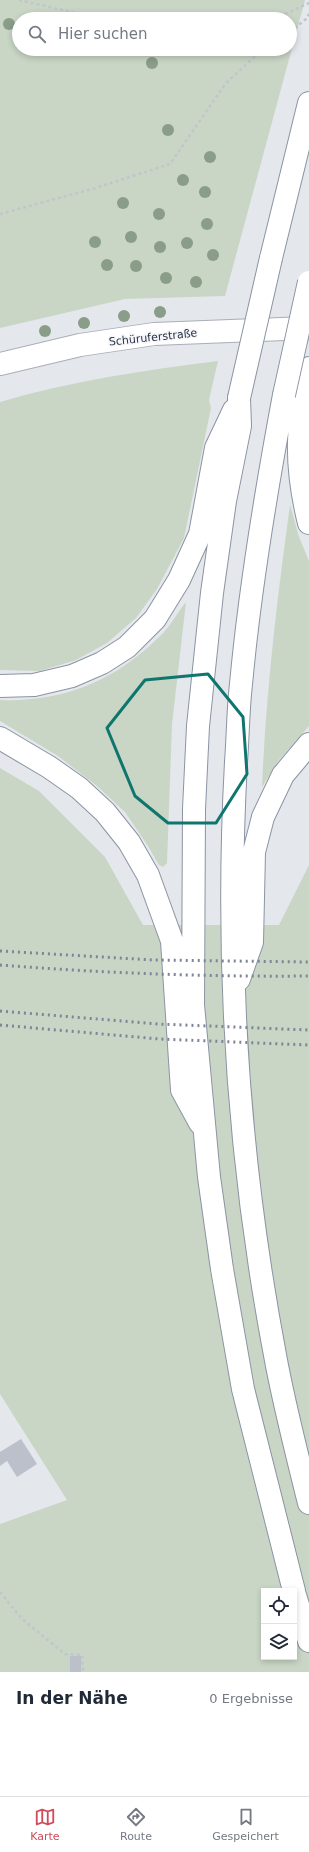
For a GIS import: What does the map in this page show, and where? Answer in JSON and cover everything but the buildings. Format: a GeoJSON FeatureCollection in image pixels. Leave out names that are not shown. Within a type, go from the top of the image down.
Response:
{"type":"FeatureCollection","features":[{"type":"Feature","properties":{"kind":"main road"},"geometry":{"type":"LineString","coordinates":[[0,686],[34,685],[72,676],[102,663],[127,647],[156,619],[179,580],[200,534],[216,448],[239,398],[308,106]]}},
{"type":"Feature","properties":{"kind":"main road"},"geometry":{"type":"LineString","coordinates":[[309,282],[293,395],[262,510],[240,685],[233,837],[234,994],[246,1156],[260,1265],[275,1356],[309,1503]]}},
{"type":"Feature","properties":{"kind":"main road","name":"Schüruferstraße"},"geometry":{"type":"LineString","coordinates":[[0,364],[80,345],[154,334],[309,328]]}},
{"type":"Feature","properties":{"kind":"main road"},"geometry":{"type":"LineString","coordinates":[[309,368],[293,395],[299,472],[309,523]]}},
{"type":"Feature","properties":{"kind":"main road"},"geometry":{"type":"LineString","coordinates":[[239,398],[240,426],[225,501],[198,726],[194,809],[193,1004],[205,1133],[222,1269],[243,1389],[258,1456],[293,1588]]}},
{"type":"Feature","properties":{"kind":"main road"},"geometry":{"type":"LineString","coordinates":[[0,738],[49,767],[79,788],[105,812],[129,842],[148,875],[172,941],[182,1090],[205,1133]]}},
{"type":"Feature","properties":{"kind":"main road"},"geometry":{"type":"LineString","coordinates":[[234,994],[252,942],[254,852],[263,817],[283,775],[309,744]]}},
{"type":"Feature","properties":{"kind":"main road"},"geometry":{"type":"LineString","coordinates":[[297,1601],[309,1641]]}},
{"type":"Feature","properties":{"kind":"path"},"geometry":{"type":"LineString","coordinates":[[19,0],[71,12]]}},
{"type":"Feature","properties":{"kind":"path"},"geometry":{"type":"LineString","coordinates":[[289,12],[309,3]]}},
{"type":"Feature","properties":{"kind":"path"},"geometry":{"type":"LineString","coordinates":[[297,26],[306,19],[309,14]]}},
{"type":"Feature","properties":{"kind":"path"},"geometry":{"type":"LineString","coordinates":[[0,214],[92,189],[170,164],[226,84],[256,56]]}},
{"type":"Feature","properties":{"kind":"path"},"geometry":{"type":"LineString","coordinates":[[0,1592],[22,1619],[65,1654],[82,1655],[83,1672]]}},
{"type":"Feature","properties":{"kind":"highlighted area"},"geometry":{"type":"Polygon","coordinates":[[[208,674],[243,717],[247,774],[216,823],[168,823],[135,796],[107,728],[145,680],[208,674]]]}},
{"type":"Feature","properties":{"kind":"green space"},"geometry":{"type":"Polygon","coordinates":[[[0,0],[305,0],[297,30],[297,12],[12,12],[12,56],[290,56],[225,296],[125,299],[0,328],[0,0]]]}},
{"type":"Feature","properties":{"kind":"green space"},"geometry":{"type":"Polygon","coordinates":[[[218,361],[209,400],[211,408],[184,538],[157,589],[136,618],[107,643],[76,660],[40,671],[0,670],[0,402],[81,382],[163,368],[218,361]]]}},
{"type":"Feature","properties":{"kind":"green space"},"geometry":{"type":"Polygon","coordinates":[[[290,505],[299,537],[309,561],[309,726],[279,760],[262,787],[266,716],[290,505]]]}},
{"type":"Feature","properties":{"kind":"green space"},"geometry":{"type":"Polygon","coordinates":[[[186,602],[172,724],[167,863],[163,867],[159,865],[125,812],[97,786],[58,756],[0,721],[0,700],[49,697],[67,693],[101,680],[117,671],[146,649],[167,628],[186,602]]]}},
{"type":"Feature","properties":{"kind":"green space"},"geometry":{"type":"Polygon","coordinates":[[[0,768],[39,791],[105,857],[143,925],[279,925],[309,865],[309,1672],[0,1672],[0,1524],[67,1500],[0,1394],[0,768]]]}},
{"type":"Feature","properties":{"kind":"railway"},"geometry":{"type":"LineString","coordinates":[[0,951],[153,960],[309,962]]}},
{"type":"Feature","properties":{"kind":"railway"},"geometry":{"type":"LineString","coordinates":[[0,965],[154,974],[309,976]]}},
{"type":"Feature","properties":{"kind":"railway"},"geometry":{"type":"LineString","coordinates":[[0,1011],[158,1024],[309,1030]]}},
{"type":"Feature","properties":{"kind":"railway"},"geometry":{"type":"LineString","coordinates":[[0,1025],[159,1039],[309,1045]]}}]}
